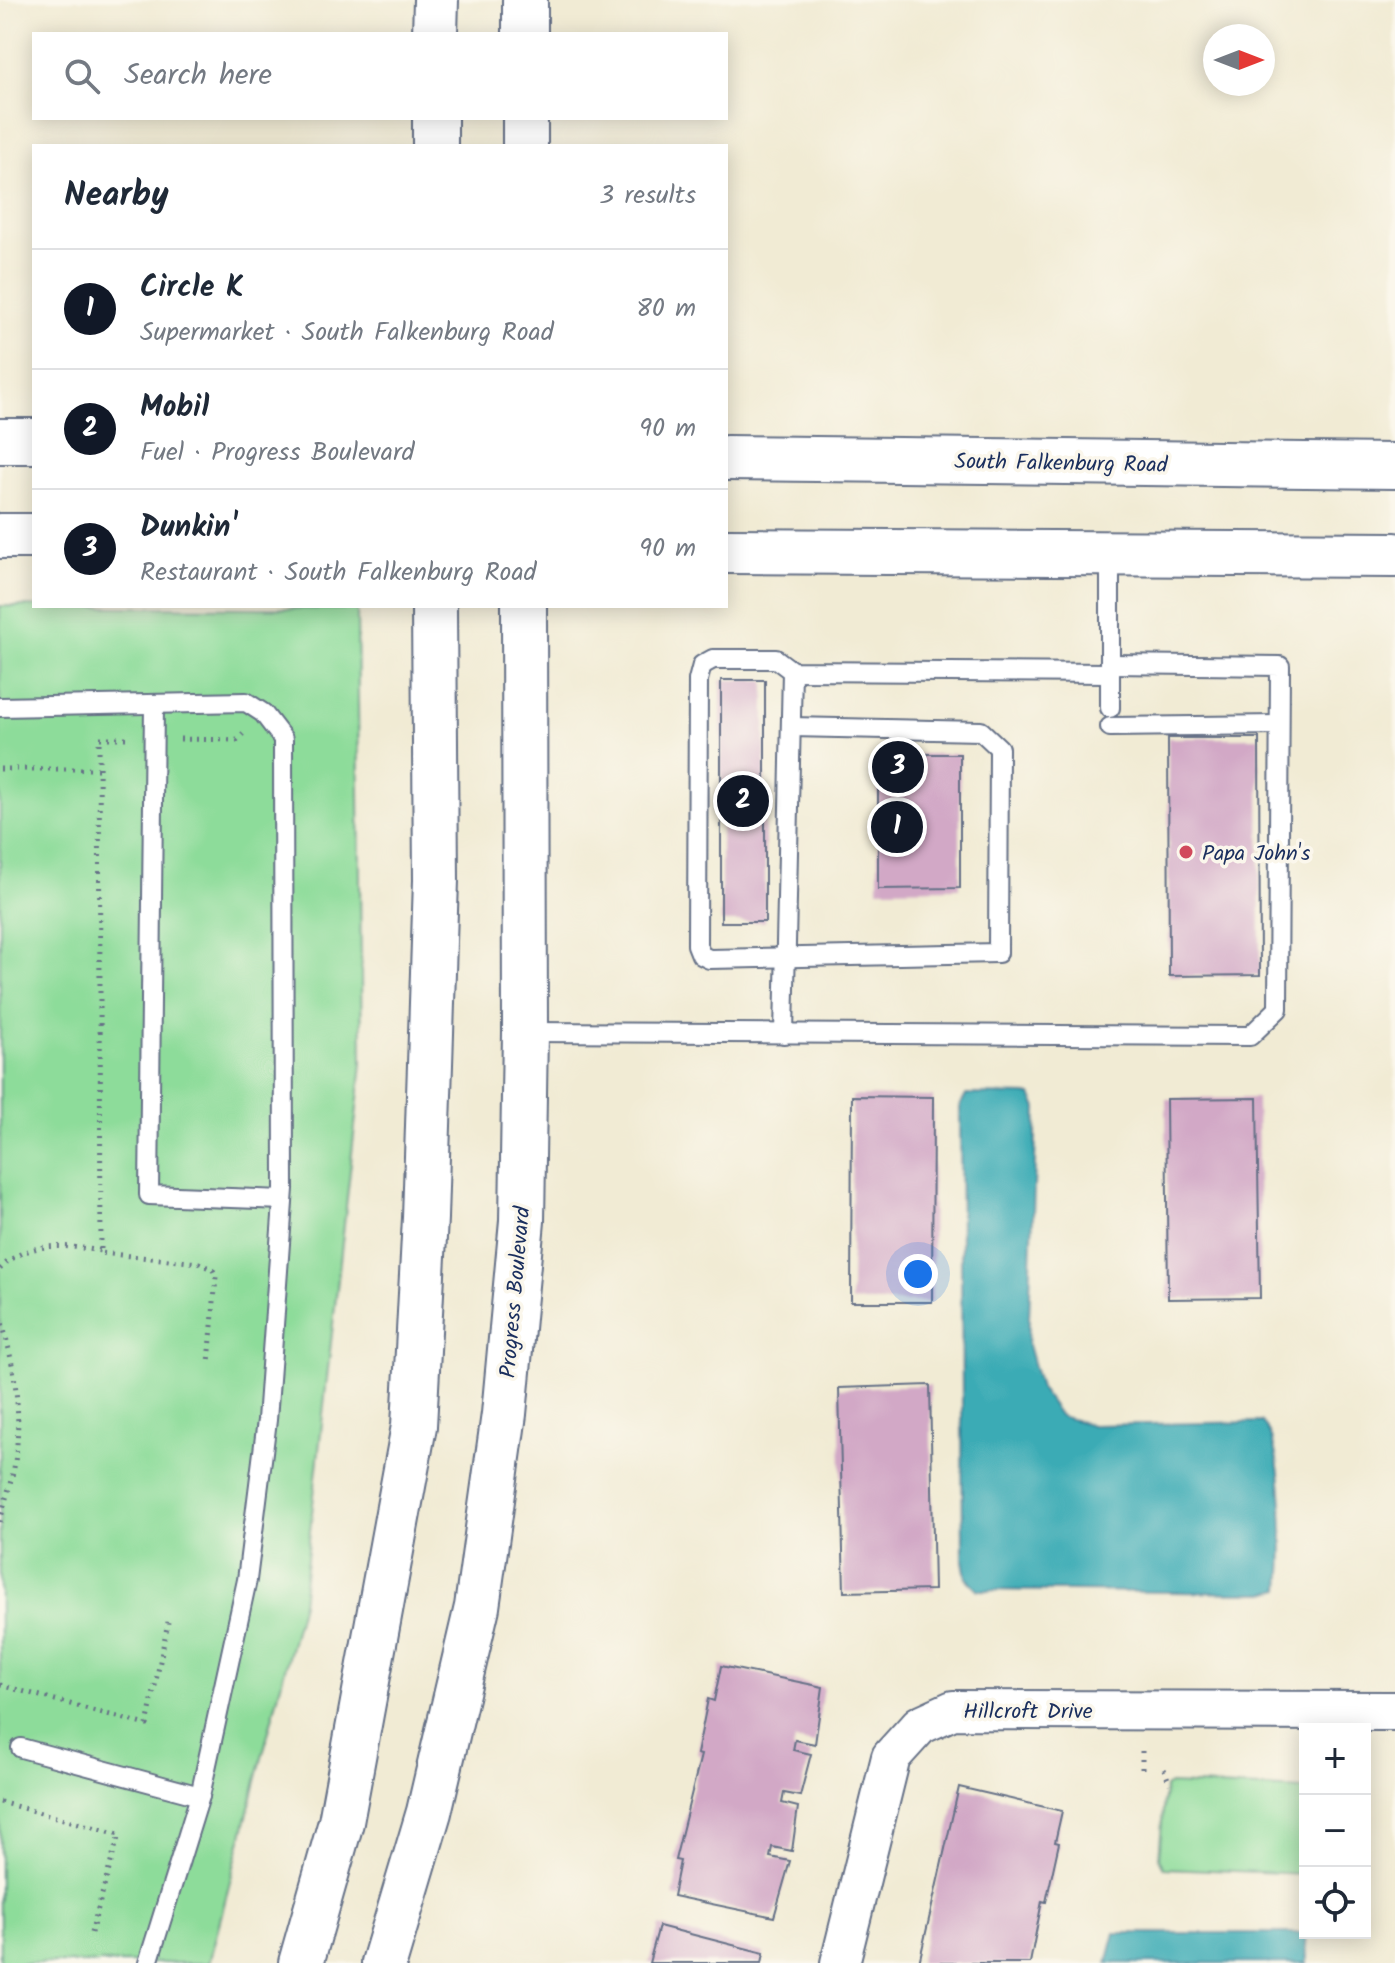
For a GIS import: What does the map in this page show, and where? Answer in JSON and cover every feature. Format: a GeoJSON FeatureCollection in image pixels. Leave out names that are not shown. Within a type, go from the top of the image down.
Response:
{"type":"FeatureCollection","features":[{"type":"Feature","properties":{"kind":"main road"},"geometry":{"type":"LineString","coordinates":[[435,32],[436,0]]}},
{"type":"Feature","properties":{"kind":"main road"},"geometry":{"type":"LineString","coordinates":[[525,0],[525,32]]}},
{"type":"Feature","properties":{"kind":"main road"},"geometry":{"type":"LineString","coordinates":[[435,120],[435,144]]}},
{"type":"Feature","properties":{"kind":"main road"},"geometry":{"type":"LineString","coordinates":[[525,120],[525,144]]}},
{"type":"Feature","properties":{"kind":"main road"},"geometry":{"type":"LineString","coordinates":[[0,441],[32,441]]}},
{"type":"Feature","properties":{"kind":"main road","name":"South Falkenburg Road"},"geometry":{"type":"LineString","coordinates":[[728,458],[1395,466]]}},
{"type":"Feature","properties":{"kind":"main road"},"geometry":{"type":"LineString","coordinates":[[0,536],[32,536]]}},
{"type":"Feature","properties":{"kind":"main road"},"geometry":{"type":"LineString","coordinates":[[728,551],[1110,556],[1395,555]]}},
{"type":"Feature","properties":{"kind":"main road"},"geometry":{"type":"LineString","coordinates":[[301,1963],[341,1822],[414,1426],[425,1218],[436,880],[434,608]]}},
{"type":"Feature","properties":{"kind":"main road","name":"Progress Boulevard"},"geometry":{"type":"LineString","coordinates":[[384,1963],[429,1812],[477,1607],[504,1414],[522,1221],[524,608]]}},
{"type":"Feature","properties":{"kind":"street","name":"Hillcroft Drive"},"geometry":{"type":"LineString","coordinates":[[840,1963],[891,1757],[920,1725],[953,1710],[1395,1711]]}},
{"type":"Feature","properties":{"kind":"lane"},"geometry":{"type":"LineString","coordinates":[[1110,556],[1110,717],[1279,725]]}},
{"type":"Feature","properties":{"kind":"lane"},"geometry":{"type":"LineString","coordinates":[[525,1032],[1250,1036],[1278,1009],[1280,666],[792,671],[776,659],[713,659],[702,665],[698,680],[697,945],[701,955],[709,959],[998,953],[999,748],[981,731],[791,727]]}},
{"type":"Feature","properties":{"kind":"lane"},"geometry":{"type":"LineString","coordinates":[[784,1034],[792,671]]}},
{"type":"Feature","properties":{"kind":"lane"},"geometry":{"type":"LineString","coordinates":[[0,707],[246,702],[263,713],[283,739],[283,1200],[267,1420],[247,1580],[200,1796],[148,1963]]}},
{"type":"Feature","properties":{"kind":"lane"},"geometry":{"type":"LineString","coordinates":[[154,704],[149,1195],[283,1200]]}},
{"type":"Feature","properties":{"kind":"lane"},"geometry":{"type":"LineString","coordinates":[[21,1748],[200,1796]]}},
{"type":"Feature","properties":{"kind":"path"},"geometry":{"type":"LineString","coordinates":[[0,769],[99,769]]}},
{"type":"Feature","properties":{"kind":"path"},"geometry":{"type":"LineString","coordinates":[[0,1269],[35,1248],[62,1246],[101,1251]]}},
{"type":"Feature","properties":{"kind":"path"},"geometry":{"type":"LineString","coordinates":[[0,1316],[15,1362],[18,1424],[14,1468],[0,1522]]}},
{"type":"Feature","properties":{"kind":"path"},"geometry":{"type":"LineString","coordinates":[[0,1685],[147,1725],[168,1622]]}},
{"type":"Feature","properties":{"kind":"path"},"geometry":{"type":"LineString","coordinates":[[1164,1769],[1170,1784]]}},
{"type":"Feature","properties":{"kind":"path"},"geometry":{"type":"LineString","coordinates":[[0,1802],[119,1834],[91,1933]]}},
{"type":"Feature","properties":{"kind":"green space"},"geometry":{"type":"Polygon","coordinates":[[[0,606],[357,609],[362,1063],[302,1603],[209,1963],[0,1963],[0,606]]]}},
{"type":"Feature","properties":{"kind":"green space"},"geometry":{"type":"Polygon","coordinates":[[[1170,1784],[1299,1790],[1299,1874],[1164,1868],[1159,1858],[1165,1787],[1170,1784]]]}},
{"type":"Feature","properties":{"kind":"water"},"geometry":{"type":"Polygon","coordinates":[[[967,1094],[1031,1095],[1037,1108],[1028,1345],[1040,1388],[1060,1416],[1092,1425],[1262,1422],[1276,1453],[1282,1501],[1281,1589],[1265,1593],[978,1590],[966,1578],[963,1560],[960,1105],[967,1094]]]}},
{"type":"Feature","properties":{"kind":"water"},"geometry":{"type":"Polygon","coordinates":[[[1115,1933],[1299,1933],[1299,1939],[1306,1939],[1307,1963],[1107,1963],[1115,1933]]]}},
{"type":"Feature","properties":{"kind":"building"},"geometry":{"type":"Polygon","coordinates":[[[721,680],[765,680],[765,922],[721,922],[721,680]]]}},
{"type":"Feature","properties":{"kind":"building"},"geometry":{"type":"Polygon","coordinates":[[[1168,738],[1259,738],[1260,975],[1169,976],[1168,738]]]}},
{"type":"Feature","properties":{"kind":"building"},"geometry":{"type":"Polygon","coordinates":[[[878,754],[960,754],[960,888],[878,889],[878,754]]]}},
{"type":"Feature","properties":{"kind":"building"},"geometry":{"type":"Polygon","coordinates":[[[852,1096],[933,1097],[932,1302],[851,1302],[852,1096]]]}},
{"type":"Feature","properties":{"kind":"building"},"geometry":{"type":"Polygon","coordinates":[[[1257,1098],[1260,1298],[1168,1299],[1166,1099],[1257,1098]]]}},
{"type":"Feature","properties":{"kind":"building"},"geometry":{"type":"Polygon","coordinates":[[[930,1385],[934,1590],[844,1592],[839,1388],[930,1385]]]}},
{"type":"Feature","properties":{"kind":"building"},"geometry":{"type":"Polygon","coordinates":[[[721,1666],[823,1687],[815,1744],[795,1740],[793,1750],[811,1754],[800,1796],[784,1793],[782,1803],[798,1807],[792,1851],[772,1847],[770,1857],[790,1861],[774,1917],[673,1896],[680,1861],[675,1860],[701,1755],[697,1754],[708,1699],[714,1701],[721,1666]]]}},
{"type":"Feature","properties":{"kind":"building"},"geometry":{"type":"Polygon","coordinates":[[[959,1787],[1062,1811],[1055,1842],[1059,1843],[1046,1902],[1042,1901],[1030,1963],[919,1963],[959,1787]]]}},
{"type":"Feature","properties":{"kind":"building"},"geometry":{"type":"Polygon","coordinates":[[[659,1926],[764,1953],[762,1963],[649,1963],[659,1926]]]}},
{"type":"Feature","properties":{"kind":"place","name":"Dunkin'"},"geometry":{"type":"Point","coordinates":[898,767]}},
{"type":"Feature","properties":{"kind":"place","name":"Mobil"},"geometry":{"type":"Point","coordinates":[743,801]}},
{"type":"Feature","properties":{"kind":"place","name":"Circle K"},"geometry":{"type":"Point","coordinates":[897,827]}},
{"type":"Feature","properties":{"kind":"place","name":"Papa John's"},"geometry":{"type":"Point","coordinates":[1186,852]}}]}
